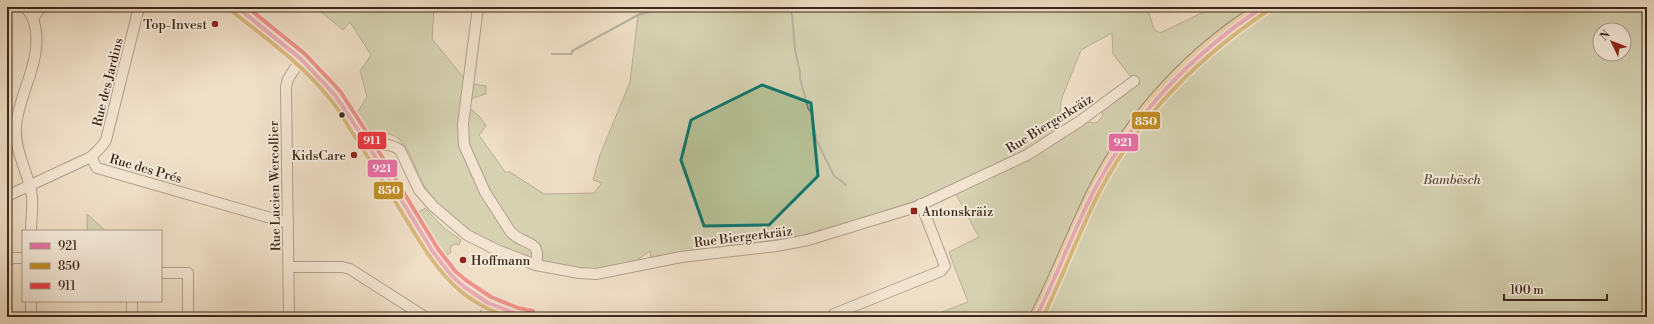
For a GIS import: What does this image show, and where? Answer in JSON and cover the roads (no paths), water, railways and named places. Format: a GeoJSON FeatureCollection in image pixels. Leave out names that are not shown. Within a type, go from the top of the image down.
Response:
{"type":"FeatureCollection","features":[{"type":"Feature","properties":{"kind":"main road"},"geometry":{"type":"LineString","coordinates":[[237,7],[301,59],[335,95],[368,145],[440,264],[455,280],[492,305],[526,316]]}},
{"type":"Feature","properties":{"kind":"main road"},"geometry":{"type":"LineString","coordinates":[[1036,317],[1098,185],[1110,163],[1138,121],[1177,76],[1202,52],[1226,32],[1263,7]]}},
{"type":"Feature","properties":{"kind":"street"},"geometry":{"type":"LineString","coordinates":[[25,7],[33,18],[37,36],[36,53],[18,112],[16,127],[18,153],[32,197],[31,230]]}},
{"type":"Feature","properties":{"kind":"street"},"geometry":{"type":"LineString","coordinates":[[33,18],[41,7]]}},
{"type":"Feature","properties":{"kind":"street","name":"Rue des Jardins"},"geometry":{"type":"LineString","coordinates":[[91,157],[106,140],[139,7]]}},
{"type":"Feature","properties":{"kind":"street"},"geometry":{"type":"LineString","coordinates":[[478,7],[463,124],[464,145],[484,192],[510,231],[514,236],[534,245],[537,249],[538,255],[536,265]]}},
{"type":"Feature","properties":{"kind":"street","name":"Rue Lucien Wercollier"},"geometry":{"type":"LineString","coordinates":[[290,317],[286,87],[288,79],[301,59]]}},
{"type":"Feature","properties":{"kind":"street","name":"Rue Biergerkräiz"},"geometry":{"type":"LineString","coordinates":[[368,145],[384,144],[395,146],[400,150],[419,190],[433,206],[467,235],[497,250],[536,265],[579,273],[596,274],[682,257],[776,246],[808,240],[922,204],[1027,155],[1080,121],[1134,81]]}},
{"type":"Feature","properties":{"kind":"street","name":"Rue des Prés"},"geometry":{"type":"LineString","coordinates":[[7,196],[91,157],[97,168],[288,223]]}},
{"type":"Feature","properties":{"kind":"street"},"geometry":{"type":"LineString","coordinates":[[834,314],[941,271],[945,266],[922,204]]}},
{"type":"Feature","properties":{"kind":"street"},"geometry":{"type":"LineString","coordinates":[[7,261],[13,258],[22,258]]}},
{"type":"Feature","properties":{"kind":"street"},"geometry":{"type":"LineString","coordinates":[[289,267],[342,267],[350,269],[425,317]]}},
{"type":"Feature","properties":{"kind":"street"},"geometry":{"type":"LineString","coordinates":[[162,273],[188,273],[188,317]]}},
{"type":"Feature","properties":{"kind":"street"},"geometry":{"type":"LineString","coordinates":[[31,302],[31,317]]}},
{"type":"Feature","properties":{"kind":"street"},"geometry":{"type":"LineString","coordinates":[[132,302],[132,317]]}},
{"type":"Feature","properties":{"kind":"street"},"geometry":{"type":"LineString","coordinates":[[483,317],[492,305]]}},
{"type":"Feature","properties":{"kind":"waterway"},"geometry":{"type":"LineString","coordinates":[[552,54],[572,54],[572,51],[638,15],[654,11],[656,7]]}},
{"type":"Feature","properties":{"kind":"waterway"},"geometry":{"type":"LineString","coordinates":[[789,7],[792,15],[795,50],[800,79],[808,108],[812,114],[817,141],[834,176],[846,185]]}},
{"type":"Feature","properties":{"kind":"place","name":"Top-Invest"},"geometry":{"type":"Point","coordinates":[215,24]}},
{"type":"Feature","properties":{"kind":"place","name":"KidsCare"},"geometry":{"type":"Point","coordinates":[354,155]}},
{"type":"Feature","properties":{"kind":"place","name":"Antonskräiz"},"geometry":{"type":"Point","coordinates":[914,211]}},
{"type":"Feature","properties":{"kind":"place","name":"Hoffmann"},"geometry":{"type":"Point","coordinates":[463,260]}},
{"type":"Feature","properties":{"kind":"park label","name":"Bambësch"},"geometry":{"type":"Point","coordinates":[1452,179]}}]}
